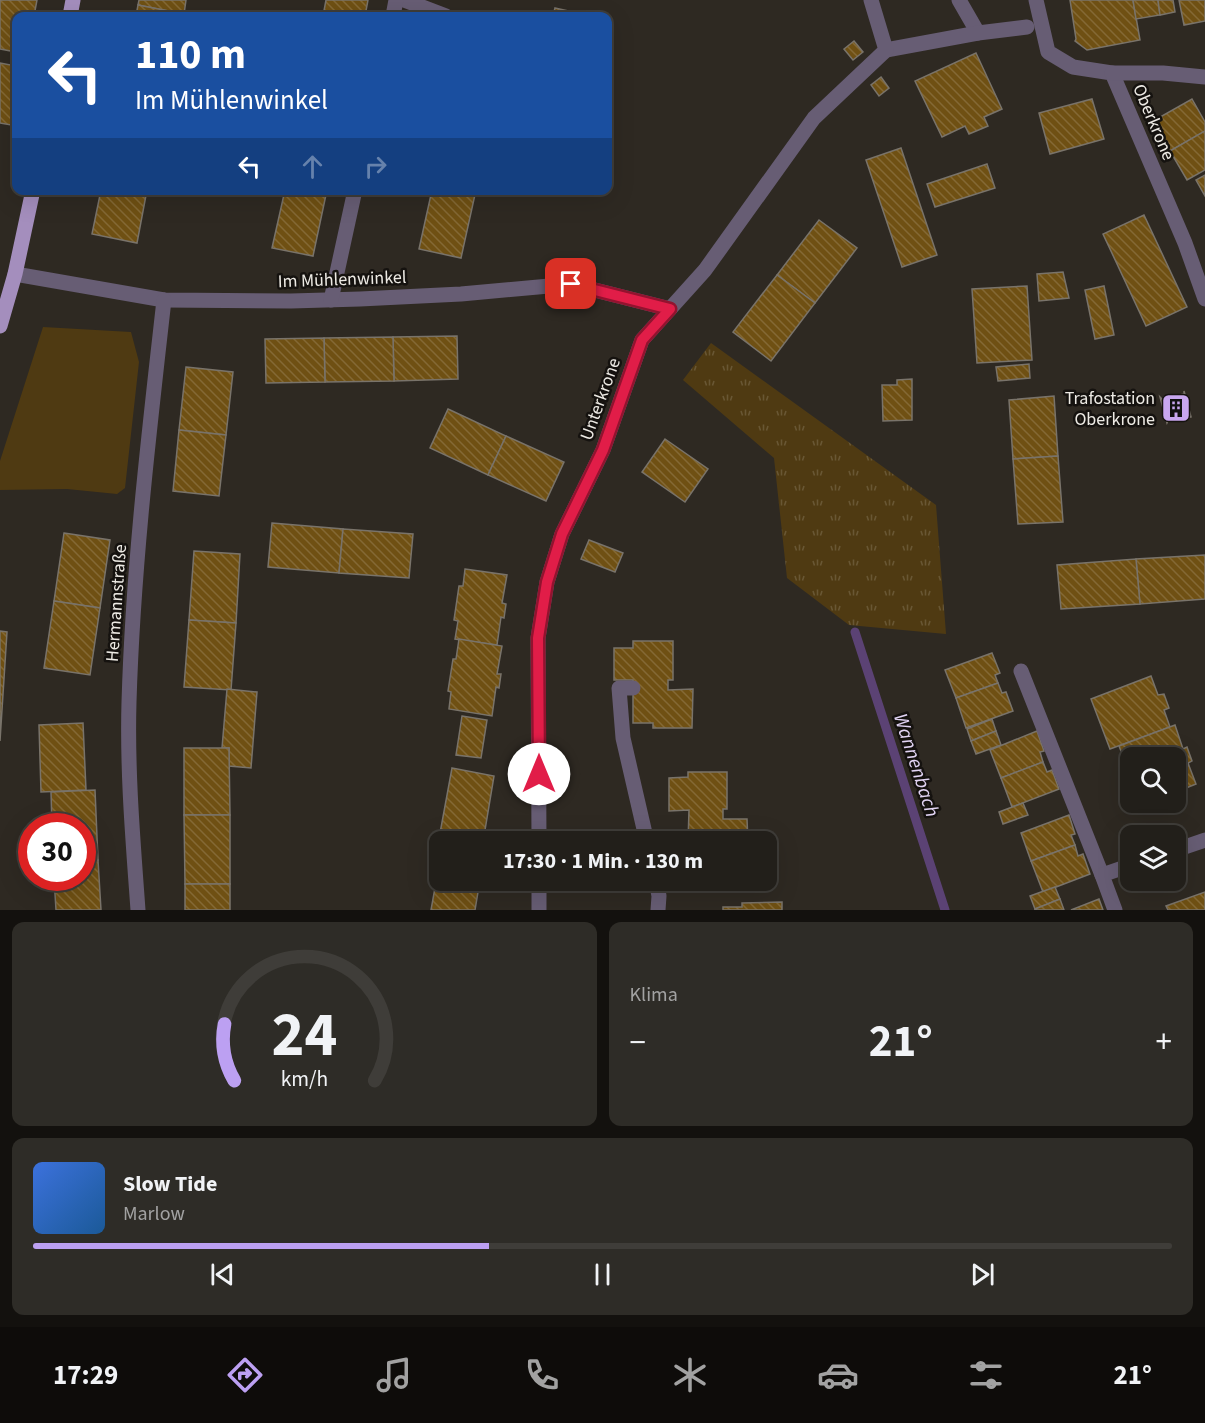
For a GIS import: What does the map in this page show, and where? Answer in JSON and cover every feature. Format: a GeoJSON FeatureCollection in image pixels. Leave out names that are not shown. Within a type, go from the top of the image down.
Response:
{"type":"FeatureCollection","features":[{"type":"Feature","properties":{"kind":"main road"},"geometry":{"type":"LineString","coordinates":[[0,326],[15,274],[32,195]]}},
{"type":"Feature","properties":{"kind":"street"},"geometry":{"type":"LineString","coordinates":[[404,0],[436,12]]}},
{"type":"Feature","properties":{"kind":"street"},"geometry":{"type":"LineString","coordinates":[[871,0],[886,50],[978,33],[1028,27]]}},
{"type":"Feature","properties":{"kind":"street"},"geometry":{"type":"LineString","coordinates":[[958,0],[978,33]]}},
{"type":"Feature","properties":{"kind":"street","name":"Oberkrone"},"geometry":{"type":"LineString","coordinates":[[1036,0],[1048,52],[1073,67],[1112,73],[1185,243],[1205,299]]}},
{"type":"Feature","properties":{"kind":"street","name":"Unterkrone"},"geometry":{"type":"LineString","coordinates":[[539,831],[538,638],[547,582],[562,534],[603,450],[642,340],[705,270],[814,118],[886,50]]}},
{"type":"Feature","properties":{"kind":"street"},"geometry":{"type":"LineString","coordinates":[[1112,73],[1163,73],[1205,77]]}},
{"type":"Feature","properties":{"kind":"street"},"geometry":{"type":"LineString","coordinates":[[331,300],[354,195]]}},
{"type":"Feature","properties":{"kind":"street","name":"Im Mühlenwinkel"},"geometry":{"type":"LineString","coordinates":[[15,274],[164,300],[291,302],[461,294],[571,284],[670,309]]}},
{"type":"Feature","properties":{"kind":"street","name":"Hermannstraße"},"geometry":{"type":"LineString","coordinates":[[138,910],[131,817],[129,703],[142,505],[164,300]]}},
{"type":"Feature","properties":{"kind":"street"},"geometry":{"type":"LineString","coordinates":[[1021,671],[1115,910]]}},
{"type":"Feature","properties":{"kind":"street"},"geometry":{"type":"LineString","coordinates":[[633,688],[619,688],[623,738],[645,831]]}},
{"type":"Feature","properties":{"kind":"street"},"geometry":{"type":"LineString","coordinates":[[1186,847],[1205,840]]}},
{"type":"Feature","properties":{"kind":"street"},"geometry":{"type":"LineString","coordinates":[[1102,875],[1120,869]]}},
{"type":"Feature","properties":{"kind":"street"},"geometry":{"type":"LineString","coordinates":[[539,891],[539,910]]}},
{"type":"Feature","properties":{"kind":"street"},"geometry":{"type":"LineString","coordinates":[[658,910],[659,891]]}},
{"type":"Feature","properties":{"kind":"green space"},"geometry":{"type":"Polygon","coordinates":[[[43,327],[131,332],[139,362],[125,488],[117,494],[67,489],[0,490],[0,461],[43,327]]]}},
{"type":"Feature","properties":{"kind":"green space"},"geometry":{"type":"Polygon","coordinates":[[[711,343],[936,505],[946,634],[849,625],[787,578],[774,458],[683,380],[711,343]]]}},
{"type":"Feature","properties":{"kind":"building"},"geometry":{"type":"Polygon","coordinates":[[[0,0],[37,0],[35,12],[12,12],[12,51],[0,49],[0,0]]]}},
{"type":"Feature","properties":{"kind":"building"},"geometry":{"type":"Polygon","coordinates":[[[139,0],[186,0],[184,12],[138,5],[139,0]]]}},
{"type":"Feature","properties":{"kind":"building"},"geometry":{"type":"Polygon","coordinates":[[[326,0],[368,0],[366,12],[324,12],[326,0]]]}},
{"type":"Feature","properties":{"kind":"building"},"geometry":{"type":"Polygon","coordinates":[[[1070,0],[1133,0],[1140,40],[1087,50],[1075,41],[1070,0]]]}},
{"type":"Feature","properties":{"kind":"building"},"geometry":{"type":"Polygon","coordinates":[[[1133,0],[1158,0],[1160,15],[1136,19],[1133,0]]]}},
{"type":"Feature","properties":{"kind":"building"},"geometry":{"type":"Polygon","coordinates":[[[1158,0],[1173,0],[1175,12],[1160,15],[1158,0]]]}},
{"type":"Feature","properties":{"kind":"building"},"geometry":{"type":"Polygon","coordinates":[[[1179,0],[1205,0],[1205,21],[1184,25],[1179,0]]]}},
{"type":"Feature","properties":{"kind":"building"},"geometry":{"type":"Polygon","coordinates":[[[138,5],[174,12],[137,12],[138,5]]]}},
{"type":"Feature","properties":{"kind":"building"},"geometry":{"type":"Polygon","coordinates":[[[555,8],[573,12],[554,12],[555,8]]]}},
{"type":"Feature","properties":{"kind":"building"},"geometry":{"type":"Polygon","coordinates":[[[854,41],[863,52],[853,60],[844,49],[854,41]]]}},
{"type":"Feature","properties":{"kind":"building"},"geometry":{"type":"Polygon","coordinates":[[[976,53],[1002,109],[984,117],[988,126],[969,134],[965,126],[942,137],[915,81],[976,53]]]}},
{"type":"Feature","properties":{"kind":"building"},"geometry":{"type":"Polygon","coordinates":[[[0,63],[12,65],[12,120],[11,125],[0,123],[0,63]]]}},
{"type":"Feature","properties":{"kind":"building"},"geometry":{"type":"Polygon","coordinates":[[[881,77],[889,88],[879,96],[871,85],[881,77]]]}},
{"type":"Feature","properties":{"kind":"building"},"geometry":{"type":"Polygon","coordinates":[[[1092,99],[1104,139],[1050,154],[1039,113],[1092,99]]]}},
{"type":"Feature","properties":{"kind":"building"},"geometry":{"type":"Polygon","coordinates":[[[1192,99],[1205,122],[1205,131],[1170,151],[1153,121],[1192,99]]]}},
{"type":"Feature","properties":{"kind":"building"},"geometry":{"type":"Polygon","coordinates":[[[1205,131],[1205,170],[1187,180],[1170,151],[1205,131]]]}},
{"type":"Feature","properties":{"kind":"building"},"geometry":{"type":"Polygon","coordinates":[[[901,148],[937,255],[902,267],[866,160],[901,148]]]}},
{"type":"Feature","properties":{"kind":"building"},"geometry":{"type":"Polygon","coordinates":[[[987,164],[995,188],[935,207],[927,184],[987,164]]]}},
{"type":"Feature","properties":{"kind":"building"},"geometry":{"type":"Polygon","coordinates":[[[1205,175],[1205,196],[1196,180],[1205,175]]]}},
{"type":"Feature","properties":{"kind":"building"},"geometry":{"type":"Polygon","coordinates":[[[100,195],[146,195],[137,243],[92,234],[100,195]]]}},
{"type":"Feature","properties":{"kind":"building"},"geometry":{"type":"Polygon","coordinates":[[[284,195],[326,195],[313,256],[272,248],[284,195]]]}},
{"type":"Feature","properties":{"kind":"building"},"geometry":{"type":"Polygon","coordinates":[[[431,195],[475,195],[461,258],[419,249],[431,195]]]}},
{"type":"Feature","properties":{"kind":"building"},"geometry":{"type":"Polygon","coordinates":[[[1144,215],[1187,307],[1146,326],[1103,234],[1144,215]]]}},
{"type":"Feature","properties":{"kind":"building"},"geometry":{"type":"Polygon","coordinates":[[[819,220],[857,248],[815,303],[777,275],[819,220]]]}},
{"type":"Feature","properties":{"kind":"building"},"geometry":{"type":"Polygon","coordinates":[[[1063,272],[1069,298],[1039,301],[1037,274],[1063,272]]]}},
{"type":"Feature","properties":{"kind":"building"},"geometry":{"type":"Polygon","coordinates":[[[777,275],[815,303],[771,361],[733,332],[777,275]]]}},
{"type":"Feature","properties":{"kind":"building"},"geometry":{"type":"Polygon","coordinates":[[[1027,286],[1032,360],[977,363],[972,289],[1027,286]]]}},
{"type":"Feature","properties":{"kind":"building"},"geometry":{"type":"Polygon","coordinates":[[[1104,286],[1114,335],[1095,339],[1085,290],[1104,286]]]}},
{"type":"Feature","properties":{"kind":"building"},"geometry":{"type":"Polygon","coordinates":[[[457,336],[458,379],[394,381],[393,337],[457,336]]]}},
{"type":"Feature","properties":{"kind":"building"},"geometry":{"type":"Polygon","coordinates":[[[393,337],[394,381],[325,382],[324,338],[393,337]]]}},
{"type":"Feature","properties":{"kind":"building"},"geometry":{"type":"Polygon","coordinates":[[[324,338],[325,382],[266,383],[265,339],[324,338]]]}},
{"type":"Feature","properties":{"kind":"building"},"geometry":{"type":"Polygon","coordinates":[[[1029,364],[1030,378],[998,381],[996,367],[1029,364]]]}},
{"type":"Feature","properties":{"kind":"building"},"geometry":{"type":"Polygon","coordinates":[[[186,367],[233,372],[226,435],[179,430],[186,367]]]}},
{"type":"Feature","properties":{"kind":"building"},"geometry":{"type":"Polygon","coordinates":[[[912,379],[912,420],[883,421],[882,385],[897,385],[897,380],[912,379]]]}},
{"type":"Feature","properties":{"kind":"building","name":"Trafostation Oberkrone"},"geometry":{"type":"Polygon","coordinates":[[[1184,391],[1191,417],[1167,423],[1160,397],[1162,399],[1184,394],[1184,391]]]}},
{"type":"Feature","properties":{"kind":"building"},"geometry":{"type":"Polygon","coordinates":[[[1054,396],[1058,456],[1013,459],[1009,400],[1054,396]]]}},
{"type":"Feature","properties":{"kind":"building"},"geometry":{"type":"Polygon","coordinates":[[[448,409],[506,436],[488,475],[430,448],[448,409]]]}},
{"type":"Feature","properties":{"kind":"building"},"geometry":{"type":"Polygon","coordinates":[[[179,430],[226,435],[219,496],[173,491],[179,430]]]}},
{"type":"Feature","properties":{"kind":"building"},"geometry":{"type":"Polygon","coordinates":[[[506,436],[564,462],[546,501],[488,475],[506,436]]]}},
{"type":"Feature","properties":{"kind":"building"},"geometry":{"type":"Polygon","coordinates":[[[665,439],[708,469],[685,502],[642,472],[665,439]]]}},
{"type":"Feature","properties":{"kind":"building"},"geometry":{"type":"Polygon","coordinates":[[[1058,456],[1063,522],[1018,524],[1013,459],[1058,456]]]}},
{"type":"Feature","properties":{"kind":"building"},"geometry":{"type":"Polygon","coordinates":[[[272,523],[343,529],[339,573],[268,567],[272,523]]]}},
{"type":"Feature","properties":{"kind":"building"},"geometry":{"type":"Polygon","coordinates":[[[343,529],[413,534],[409,578],[339,573],[343,529]]]}},
{"type":"Feature","properties":{"kind":"building"},"geometry":{"type":"Polygon","coordinates":[[[64,533],[110,540],[100,608],[54,601],[64,533]]]}},
{"type":"Feature","properties":{"kind":"building"},"geometry":{"type":"Polygon","coordinates":[[[589,540],[623,553],[615,572],[581,559],[589,540]]]}},
{"type":"Feature","properties":{"kind":"building"},"geometry":{"type":"Polygon","coordinates":[[[194,551],[240,554],[236,623],[189,620],[194,551]]]}},
{"type":"Feature","properties":{"kind":"building"},"geometry":{"type":"Polygon","coordinates":[[[1205,555],[1205,599],[1140,604],[1136,559],[1205,555]]]}},
{"type":"Feature","properties":{"kind":"building"},"geometry":{"type":"Polygon","coordinates":[[[1136,559],[1140,604],[1061,609],[1057,565],[1136,559]]]}},
{"type":"Feature","properties":{"kind":"building"},"geometry":{"type":"Polygon","coordinates":[[[465,569],[507,575],[502,603],[506,604],[504,618],[501,617],[497,645],[455,639],[458,621],[454,620],[459,586],[463,586],[465,569]]]}},
{"type":"Feature","properties":{"kind":"building"},"geometry":{"type":"Polygon","coordinates":[[[54,601],[100,608],[90,675],[44,668],[54,601]]]}},
{"type":"Feature","properties":{"kind":"building"},"geometry":{"type":"Polygon","coordinates":[[[189,620],[236,623],[231,690],[184,687],[189,620]]]}},
{"type":"Feature","properties":{"kind":"building"},"geometry":{"type":"Polygon","coordinates":[[[0,631],[7,632],[0,741],[0,631]]]}},
{"type":"Feature","properties":{"kind":"building"},"geometry":{"type":"Polygon","coordinates":[[[459,639],[502,646],[497,674],[501,674],[499,688],[496,687],[492,716],[449,709],[451,692],[448,691],[459,639]]]}},
{"type":"Feature","properties":{"kind":"building"},"geometry":{"type":"Polygon","coordinates":[[[633,641],[673,641],[673,680],[668,680],[668,690],[693,689],[692,728],[653,728],[653,723],[633,723],[633,680],[614,680],[614,648],[633,648],[633,641]]]}},
{"type":"Feature","properties":{"kind":"building"},"geometry":{"type":"Polygon","coordinates":[[[992,653],[1000,673],[995,675],[998,683],[956,698],[945,670],[992,653]]]}},
{"type":"Feature","properties":{"kind":"building"},"geometry":{"type":"Polygon","coordinates":[[[1151,676],[1158,695],[1164,694],[1169,708],[1164,710],[1170,727],[1110,749],[1091,699],[1151,676]]]}},
{"type":"Feature","properties":{"kind":"building"},"geometry":{"type":"Polygon","coordinates":[[[998,683],[1002,693],[1006,692],[1013,711],[966,728],[956,698],[998,683]]]}},
{"type":"Feature","properties":{"kind":"building"},"geometry":{"type":"Polygon","coordinates":[[[227,689],[257,692],[251,768],[229,766],[229,748],[222,748],[227,689]]]}},
{"type":"Feature","properties":{"kind":"building"},"geometry":{"type":"Polygon","coordinates":[[[462,716],[487,720],[481,758],[456,755],[462,716]]]}},
{"type":"Feature","properties":{"kind":"building"},"geometry":{"type":"Polygon","coordinates":[[[992,719],[996,731],[971,741],[967,729],[992,719]]]}},
{"type":"Feature","properties":{"kind":"building"},"geometry":{"type":"Polygon","coordinates":[[[83,723],[86,790],[41,792],[39,725],[83,723]]]}},
{"type":"Feature","properties":{"kind":"building"},"geometry":{"type":"Polygon","coordinates":[[[1175,725],[1182,747],[1120,749],[1119,746],[1175,725]]]}},
{"type":"Feature","properties":{"kind":"building"},"geometry":{"type":"Polygon","coordinates":[[[996,731],[1001,745],[976,754],[971,741],[996,731]]]}},
{"type":"Feature","properties":{"kind":"building"},"geometry":{"type":"Polygon","coordinates":[[[1037,731],[1044,751],[1040,752],[1043,762],[1001,778],[990,750],[1037,731]]]}},
{"type":"Feature","properties":{"kind":"building"},"geometry":{"type":"Polygon","coordinates":[[[1187,747],[1192,761],[1188,763],[1196,784],[1186,788],[1187,747]]]}},
{"type":"Feature","properties":{"kind":"building"},"geometry":{"type":"Polygon","coordinates":[[[184,748],[229,748],[230,815],[184,815],[184,748]]]}},
{"type":"Feature","properties":{"kind":"building"},"geometry":{"type":"Polygon","coordinates":[[[1043,762],[1047,772],[1052,770],[1059,789],[1012,807],[1001,778],[1043,762]]]}},
{"type":"Feature","properties":{"kind":"building"},"geometry":{"type":"Polygon","coordinates":[[[452,768],[494,776],[485,831],[440,831],[452,768]]]}},
{"type":"Feature","properties":{"kind":"building"},"geometry":{"type":"Polygon","coordinates":[[[688,772],[727,772],[727,809],[723,809],[723,819],[747,819],[748,831],[688,831],[689,810],[669,811],[669,778],[688,777],[688,772]]]}},
{"type":"Feature","properties":{"kind":"building"},"geometry":{"type":"Polygon","coordinates":[[[95,790],[96,813],[52,813],[51,792],[95,790]]]}},
{"type":"Feature","properties":{"kind":"building"},"geometry":{"type":"Polygon","coordinates":[[[1023,803],[1028,815],[1003,824],[999,812],[1023,803]]]}},
{"type":"Feature","properties":{"kind":"building"},"geometry":{"type":"Polygon","coordinates":[[[96,813],[98,860],[96,860],[96,813]]]}},
{"type":"Feature","properties":{"kind":"building"},"geometry":{"type":"Polygon","coordinates":[[[184,815],[230,815],[230,884],[185,884],[184,815]]]}},
{"type":"Feature","properties":{"kind":"building"},"geometry":{"type":"Polygon","coordinates":[[[1069,815],[1075,834],[1071,835],[1075,845],[1031,861],[1021,833],[1069,815]]]}},
{"type":"Feature","properties":{"kind":"building"},"geometry":{"type":"Polygon","coordinates":[[[1075,845],[1078,856],[1083,854],[1090,874],[1043,892],[1031,861],[1075,845]]]}},
{"type":"Feature","properties":{"kind":"building"},"geometry":{"type":"Polygon","coordinates":[[[96,860],[98,860],[101,910],[56,910],[55,891],[96,891],[96,860]]]}},
{"type":"Feature","properties":{"kind":"building"},"geometry":{"type":"Polygon","coordinates":[[[185,884],[230,884],[230,910],[185,910],[185,884]]]}},
{"type":"Feature","properties":{"kind":"building"},"geometry":{"type":"Polygon","coordinates":[[[1055,887],[1060,899],[1035,909],[1030,896],[1055,887]]]}},
{"type":"Feature","properties":{"kind":"building"},"geometry":{"type":"Polygon","coordinates":[[[434,891],[478,891],[475,910],[431,910],[434,891]]]}},
{"type":"Feature","properties":{"kind":"building"},"geometry":{"type":"Polygon","coordinates":[[[1205,892],[1205,910],[1168,910],[1166,906],[1205,892]]]}},
{"type":"Feature","properties":{"kind":"building"},"geometry":{"type":"Polygon","coordinates":[[[1060,899],[1064,910],[1035,910],[1035,909],[1060,899]]]}},
{"type":"Feature","properties":{"kind":"building"},"geometry":{"type":"Polygon","coordinates":[[[1099,899],[1103,910],[1071,910],[1099,899]]]}},
{"type":"Feature","properties":{"kind":"building"},"geometry":{"type":"Polygon","coordinates":[[[782,902],[782,910],[723,910],[723,907],[742,907],[742,903],[782,902]]]}},
{"type":"Feature","properties":{"kind":"waterway","name":"Wannenbach"},"geometry":{"type":"LineString","coordinates":[[855,632],[945,910]]}},
{"type":"Feature","properties":{"kind":"place","name":"Trafostation Oberkrone"},"geometry":{"type":"Point","coordinates":[1176,408]}},
{"type":"Feature","properties":{"kind":"route"},"geometry":{"type":"LineString","coordinates":[[539,774],[538,638],[547,582],[562,534],[603,450],[642,340],[670,309],[571,284]]}}]}
